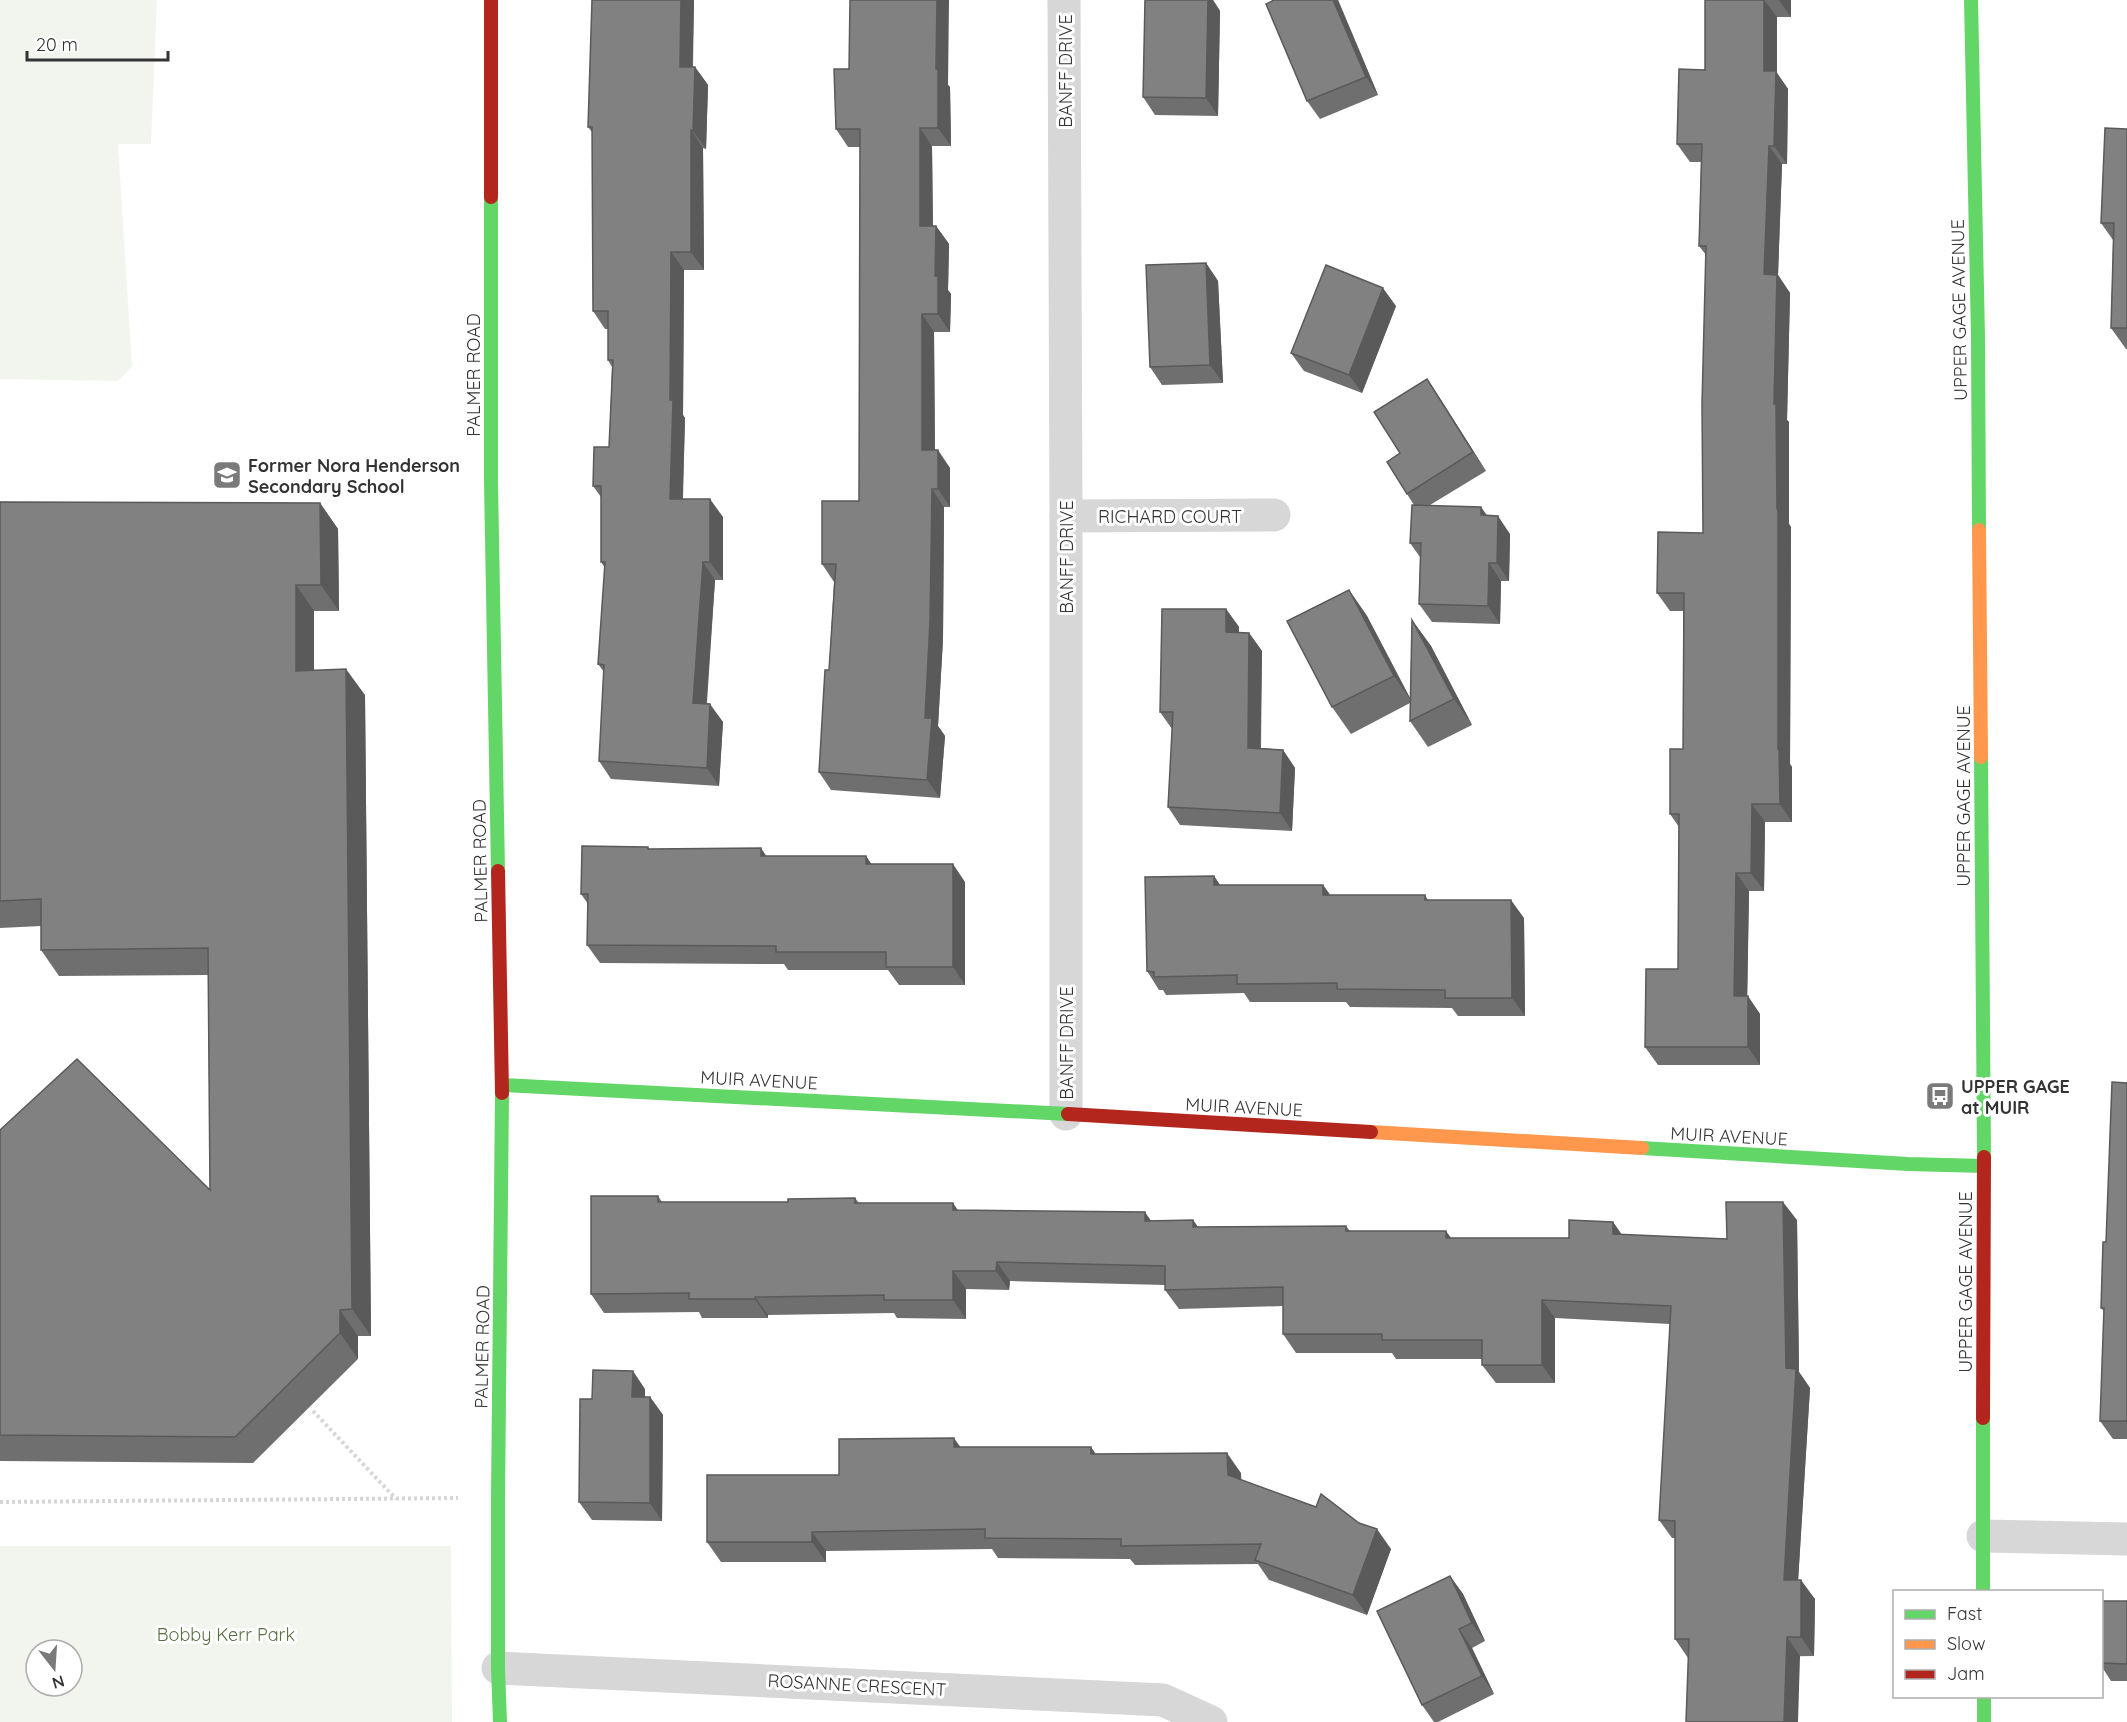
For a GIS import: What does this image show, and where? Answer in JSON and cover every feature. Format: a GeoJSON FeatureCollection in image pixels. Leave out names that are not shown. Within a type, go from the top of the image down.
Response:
{"type":"FeatureCollection","features":[{"type":"Feature","properties":{"kind":"street","name":"PALMER ROAD"},"geometry":{"type":"LineString","coordinates":[[491,0],[491,482],[502,1085],[498,1498],[500,1722]]}},
{"type":"Feature","properties":{"kind":"street","name":"BANFF DRIVE"},"geometry":{"type":"LineString","coordinates":[[1064,0],[1066,1114]]}},
{"type":"Feature","properties":{"kind":"street","name":"UPPER GAGE AVENUE"},"geometry":{"type":"LineString","coordinates":[[1971,0],[1978,337],[1984,1166],[1983,1590]]}},
{"type":"Feature","properties":{"kind":"street","name":"RICHARD COURT"},"geometry":{"type":"LineString","coordinates":[[1066,516],[1274,515]]}},
{"type":"Feature","properties":{"kind":"street","name":"MUIR AVENUE"},"geometry":{"type":"LineString","coordinates":[[502,1085],[1066,1114],[1908,1164],[1984,1166]]}},
{"type":"Feature","properties":{"kind":"street"},"geometry":{"type":"LineString","coordinates":[[1983,1536],[2127,1539]]}},
{"type":"Feature","properties":{"kind":"street","name":"ROSANNE CRESCENT"},"geometry":{"type":"LineString","coordinates":[[498,1668],[1163,1700],[1210,1722]]}},
{"type":"Feature","properties":{"kind":"street"},"geometry":{"type":"LineString","coordinates":[[1984,1698],[1984,1722]]}},
{"type":"Feature","properties":{"kind":"path"},"geometry":{"type":"LineString","coordinates":[[314,1411],[396,1499]]}},
{"type":"Feature","properties":{"kind":"path"},"geometry":{"type":"LineString","coordinates":[[0,1502],[498,1498]]}},
{"type":"Feature","properties":{"kind":"green space"},"geometry":{"type":"Polygon","coordinates":[[[0,0],[157,0],[151,144],[118,144],[132,366],[118,381],[0,379],[0,0]]]}},
{"type":"Feature","properties":{"kind":"green space","name":"Bobby Kerr Park"},"geometry":{"type":"Polygon","coordinates":[[[0,1546],[451,1546],[452,1722],[0,1722],[0,1546]]]}},
{"type":"Feature","properties":{"kind":"building"},"geometry":{"type":"Polygon","coordinates":[[[592,0],[681,0],[680,67],[695,67],[693,131],[691,130],[691,252],[671,252],[670,400],[673,400],[670,499],[710,499],[710,562],[703,562],[693,703],[710,704],[707,768],[599,761],[604,665],[598,664],[605,562],[601,562],[601,486],[593,486],[594,447],[609,447],[613,360],[608,360],[608,311],[593,311],[592,127],[588,127],[592,0]]]}},
{"type":"Feature","properties":{"kind":"building"},"geometry":{"type":"Polygon","coordinates":[[[850,0],[937,0],[938,128],[920,128],[920,226],[936,226],[935,276],[938,276],[938,314],[922,314],[922,450],[938,450],[938,489],[932,489],[930,621],[925,718],[932,718],[927,780],[819,772],[825,670],[829,670],[836,564],[822,564],[822,501],[859,501],[860,129],[836,129],[834,69],[849,69],[850,0]]]}},
{"type":"Feature","properties":{"kind":"building"},"geometry":{"type":"Polygon","coordinates":[[[1145,0],[1208,0],[1206,98],[1143,97],[1145,0]]]}},
{"type":"Feature","properties":{"kind":"building"},"geometry":{"type":"Polygon","coordinates":[[[1274,0],[1333,0],[1366,77],[1307,101],[1266,4],[1274,0]]]}},
{"type":"Feature","properties":{"kind":"building"},"geometry":{"type":"Polygon","coordinates":[[[1705,0],[1764,0],[1764,71],[1776,71],[1774,146],[1769,146],[1764,274],[1777,275],[1774,404],[1776,404],[1778,509],[1780,804],[1752,804],[1751,873],[1736,873],[1734,996],[1748,996],[1748,1047],[1645,1047],[1646,969],[1678,969],[1679,814],[1670,814],[1670,749],[1683,749],[1684,593],[1657,593],[1658,532],[1703,533],[1702,404],[1706,246],[1699,246],[1702,144],[1677,144],[1679,69],[1705,70],[1705,0]]]}},
{"type":"Feature","properties":{"kind":"building"},"geometry":{"type":"Polygon","coordinates":[[[2105,128],[2127,129],[2127,328],[2111,328],[2114,223],[2101,223],[2105,128]]]}},
{"type":"Feature","properties":{"kind":"building"},"geometry":{"type":"Polygon","coordinates":[[[1206,263],[1210,365],[1150,367],[1146,265],[1206,263]]]}},
{"type":"Feature","properties":{"kind":"building"},"geometry":{"type":"Polygon","coordinates":[[[1326,265],[1383,288],[1349,375],[1291,353],[1326,265]]]}},
{"type":"Feature","properties":{"kind":"building"},"geometry":{"type":"Polygon","coordinates":[[[1427,379],[1473,452],[1407,494],[1387,462],[1400,453],[1374,412],[1427,379]]]}},
{"type":"Feature","properties":{"kind":"building"},"geometry":{"type":"Polygon","coordinates":[[[0,502],[320,503],[321,585],[296,585],[296,671],[346,669],[352,1309],[340,1310],[340,1333],[235,1437],[0,1435],[0,1130],[77,1059],[210,1190],[208,948],[41,950],[41,899],[0,901],[0,502]]]}},
{"type":"Feature","properties":{"kind":"building"},"geometry":{"type":"Polygon","coordinates":[[[1412,505],[1481,507],[1481,515],[1498,516],[1497,563],[1489,563],[1488,606],[1419,604],[1421,543],[1410,543],[1412,505]]]}},
{"type":"Feature","properties":{"kind":"building"},"geometry":{"type":"Polygon","coordinates":[[[1349,590],[1394,676],[1332,707],[1287,621],[1349,590]]]}},
{"type":"Feature","properties":{"kind":"building"},"geometry":{"type":"Polygon","coordinates":[[[1162,609],[1226,609],[1226,632],[1249,633],[1248,748],[1283,750],[1280,813],[1168,807],[1173,712],[1160,712],[1162,609]]]}},
{"type":"Feature","properties":{"kind":"building"},"geometry":{"type":"Polygon","coordinates":[[[1412,620],[1454,699],[1410,721],[1412,620]]]}},
{"type":"Feature","properties":{"kind":"building"},"geometry":{"type":"Polygon","coordinates":[[[582,846],[648,847],[648,849],[761,848],[761,856],[866,856],[866,864],[953,864],[953,967],[886,967],[886,952],[776,952],[776,946],[587,945],[588,894],[581,894],[582,846]]]}},
{"type":"Feature","properties":{"kind":"building"},"geometry":{"type":"Polygon","coordinates":[[[1214,876],[1214,885],[1323,885],[1323,895],[1425,895],[1425,900],[1511,900],[1512,998],[1445,998],[1445,990],[1337,989],[1337,983],[1237,984],[1237,975],[1154,977],[1154,972],[1147,971],[1145,877],[1214,876]]]}},
{"type":"Feature","properties":{"kind":"building"},"geometry":{"type":"Polygon","coordinates":[[[2112,1082],[2127,1083],[2127,1421],[2100,1421],[2104,1308],[2101,1308],[2103,1242],[2106,1242],[2112,1082]]]}},
{"type":"Feature","properties":{"kind":"building"},"geometry":{"type":"Polygon","coordinates":[[[591,1196],[658,1196],[658,1202],[788,1202],[788,1199],[855,1198],[855,1203],[953,1203],[953,1210],[1145,1212],[1145,1221],[1193,1220],[1193,1227],[1346,1226],[1346,1231],[1446,1231],[1446,1238],[1569,1238],[1569,1220],[1613,1222],[1613,1234],[1727,1239],[1726,1202],[1783,1202],[1786,1368],[1796,1369],[1784,1580],[1801,1580],[1801,1637],[1787,1637],[1784,1722],[1686,1722],[1689,1639],[1675,1639],[1675,1521],[1659,1520],[1671,1306],[1542,1300],[1542,1365],[1482,1365],[1482,1340],[1382,1340],[1382,1334],[1283,1334],[1283,1287],[1165,1290],[1165,1266],[997,1262],[996,1271],[953,1271],[953,1300],[884,1300],[884,1295],[689,1299],[689,1293],[591,1294],[591,1196]]]}},
{"type":"Feature","properties":{"kind":"building"},"geometry":{"type":"Polygon","coordinates":[[[593,1370],[633,1371],[632,1397],[650,1397],[650,1503],[579,1502],[580,1399],[592,1399],[593,1370]]]}},
{"type":"Feature","properties":{"kind":"building"},"geometry":{"type":"Polygon","coordinates":[[[954,1438],[954,1447],[1091,1447],[1091,1454],[1227,1453],[1228,1475],[1316,1507],[1321,1494],[1359,1523],[1377,1529],[1353,1595],[1255,1560],[1261,1544],[1121,1546],[1121,1539],[985,1538],[985,1529],[812,1532],[812,1542],[707,1542],[707,1475],[839,1475],[839,1439],[954,1438]]]}},
{"type":"Feature","properties":{"kind":"building"},"geometry":{"type":"Polygon","coordinates":[[[1450,1576],[1472,1623],[1459,1629],[1482,1676],[1422,1705],[1377,1611],[1450,1576]]]}},
{"type":"Feature","properties":{"kind":"building"},"geometry":{"type":"Polygon","coordinates":[[[2103,1601],[2127,1601],[2127,1664],[2103,1663],[2103,1601]]]}},
{"type":"Feature","properties":{"kind":"traffic: fast"},"geometry":{"type":"LineString","coordinates":[[1971,0],[1978,337],[1979,530]]}},
{"type":"Feature","properties":{"kind":"traffic: fast"},"geometry":{"type":"LineString","coordinates":[[491,197],[491,482],[498,871]]}},
{"type":"Feature","properties":{"kind":"traffic: fast"},"geometry":{"type":"LineString","coordinates":[[1981,757],[1984,1157]]}},
{"type":"Feature","properties":{"kind":"traffic: fast"},"geometry":{"type":"LineString","coordinates":[[502,1085],[1068,1114]]}},
{"type":"Feature","properties":{"kind":"traffic: fast"},"geometry":{"type":"LineString","coordinates":[[500,1722],[498,1498],[502,1093]]}},
{"type":"Feature","properties":{"kind":"traffic: fast"},"geometry":{"type":"LineString","coordinates":[[1642,1148],[1908,1164],[1984,1166]]}},
{"type":"Feature","properties":{"kind":"traffic: fast"},"geometry":{"type":"LineString","coordinates":[[1983,1418],[1983,1590]]}},
{"type":"Feature","properties":{"kind":"traffic: fast"},"geometry":{"type":"LineString","coordinates":[[1984,1698],[1984,1722]]}},
{"type":"Feature","properties":{"kind":"traffic: slow"},"geometry":{"type":"LineString","coordinates":[[1979,530],[1981,757]]}},
{"type":"Feature","properties":{"kind":"traffic: slow"},"geometry":{"type":"LineString","coordinates":[[1371,1132],[1642,1148]]}},
{"type":"Feature","properties":{"kind":"traffic: jam"},"geometry":{"type":"LineString","coordinates":[[491,0],[491,197]]}},
{"type":"Feature","properties":{"kind":"traffic: jam"},"geometry":{"type":"LineString","coordinates":[[498,871],[502,1093]]}},
{"type":"Feature","properties":{"kind":"traffic: jam"},"geometry":{"type":"LineString","coordinates":[[1068,1114],[1371,1132]]}},
{"type":"Feature","properties":{"kind":"traffic: jam"},"geometry":{"type":"LineString","coordinates":[[1983,1418],[1984,1157]]}},
{"type":"Feature","properties":{"kind":"place","name":"Former Nora Henderson Secondary School"},"geometry":{"type":"Point","coordinates":[227,475]}},
{"type":"Feature","properties":{"kind":"place","name":"UPPER GAGE at MUIR"},"geometry":{"type":"Point","coordinates":[1940,1096]}}]}
